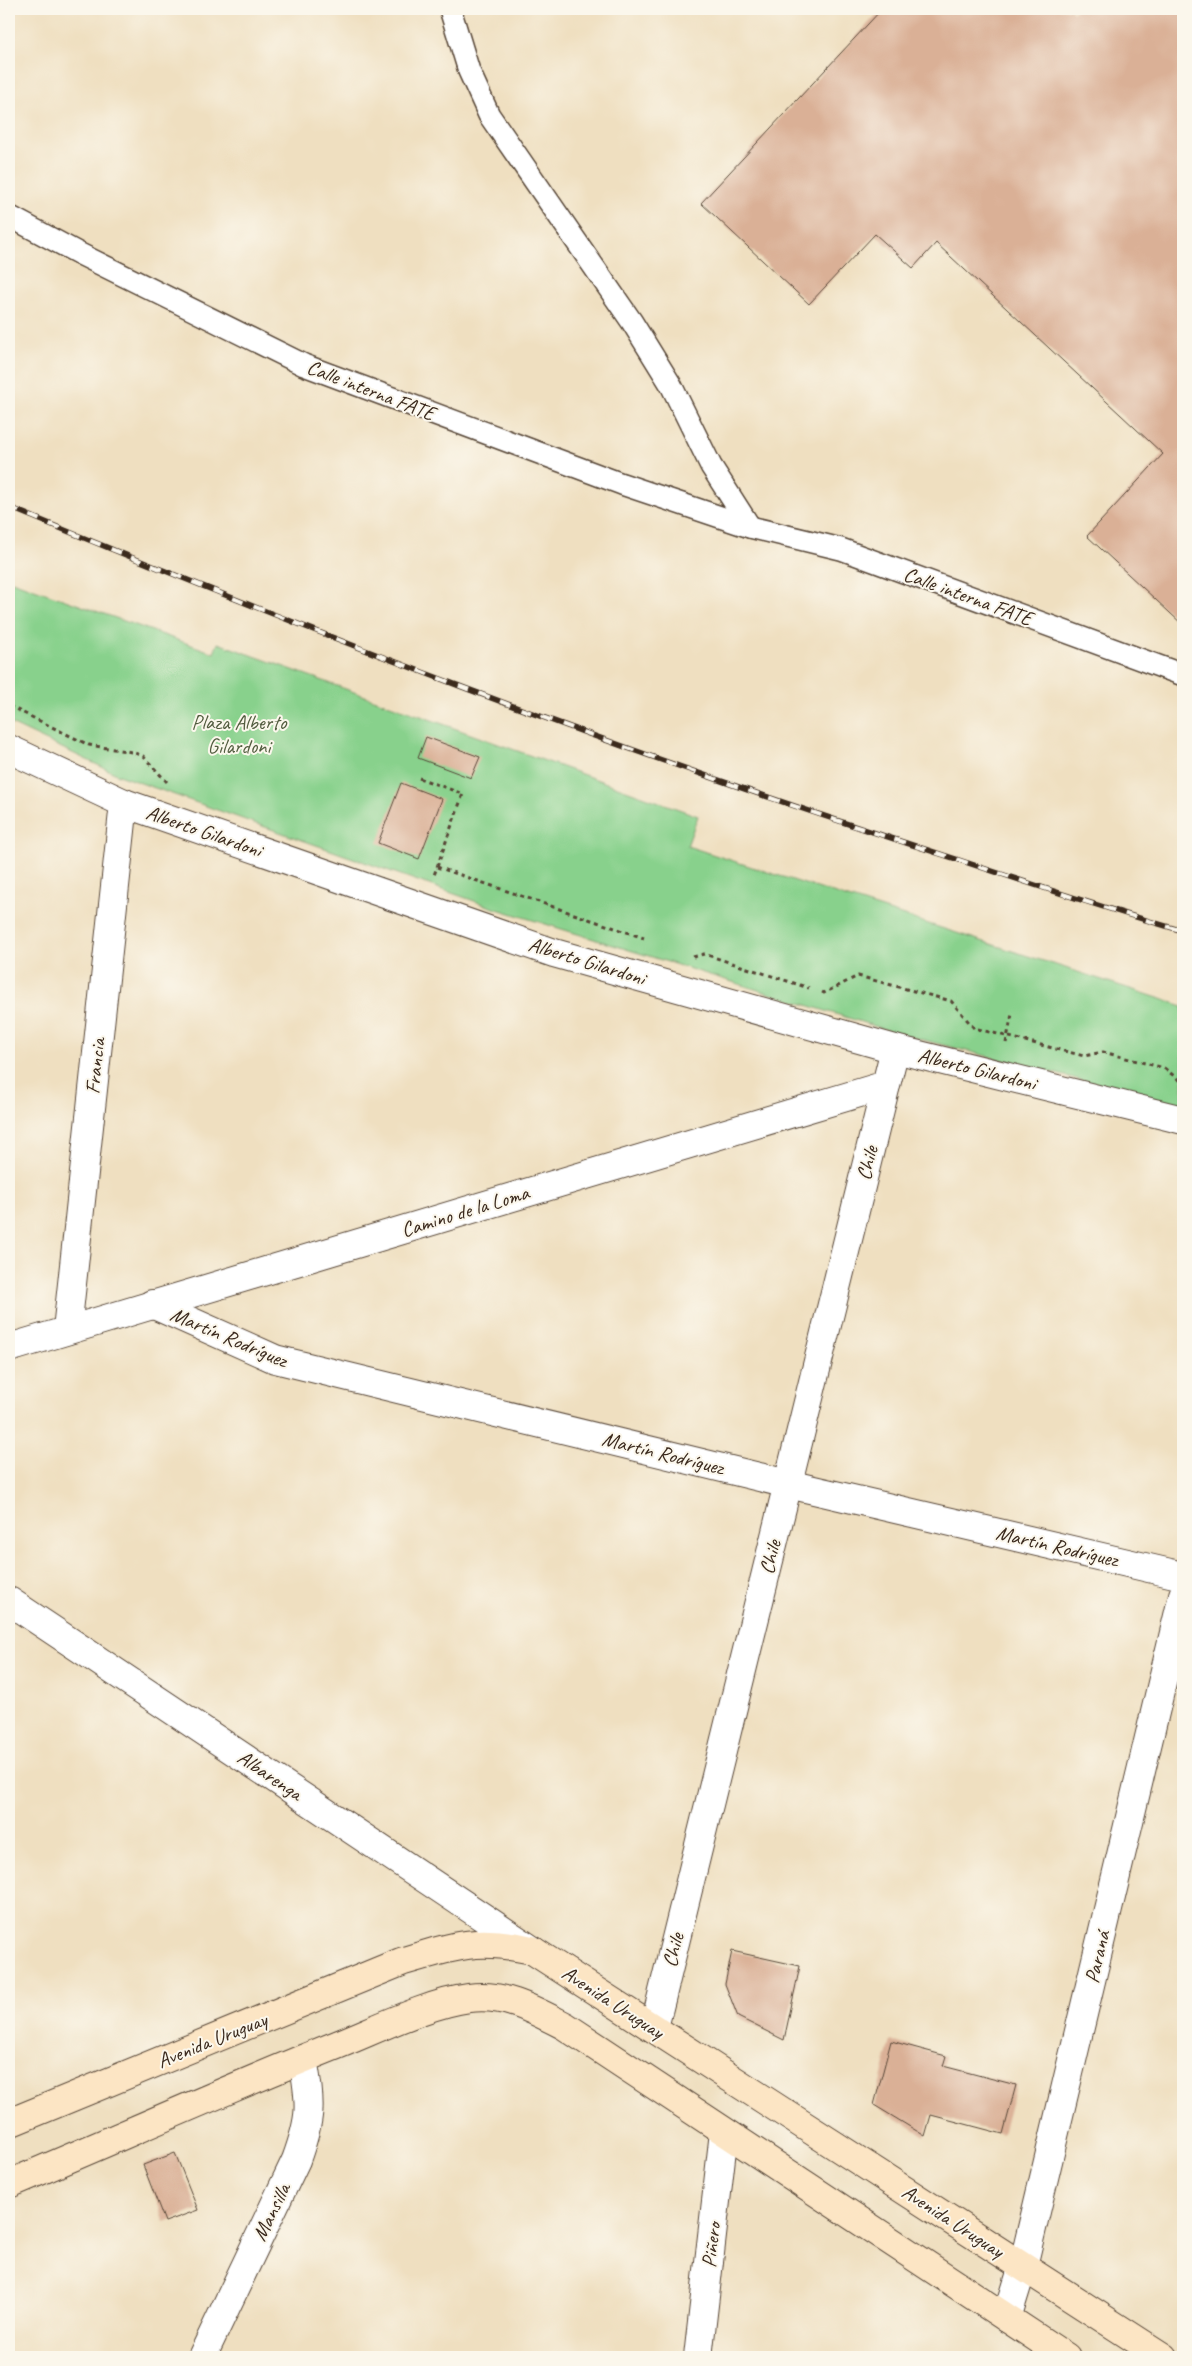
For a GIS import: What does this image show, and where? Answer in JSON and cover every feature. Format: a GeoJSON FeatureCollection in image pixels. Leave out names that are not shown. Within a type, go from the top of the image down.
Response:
{"type":"FeatureCollection","features":[{"type":"Feature","properties":{"kind":"main road","name":"Avenida Uruguay"},"geometry":{"type":"LineString","coordinates":[[9,2123],[401,1962],[454,1946],[478,1943],[505,1943],[532,1950],[1162,2357]]}},
{"type":"Feature","properties":{"kind":"main road"},"geometry":{"type":"LineString","coordinates":[[9,2184],[302,2059],[443,2003],[470,1997],[497,1997],[523,2005],[565,2026],[1066,2357]]}},
{"type":"Feature","properties":{"kind":"street","name":"Alberto Gilardoni"},"geometry":{"type":"LineString","coordinates":[[9,749],[124,803],[554,953],[895,1049],[1183,1120]]}},
{"type":"Feature","properties":{"kind":"street","name":"Francia"},"geometry":{"type":"LineString","coordinates":[[66,1330],[124,803]]}},
{"type":"Feature","properties":{"kind":"street"},"geometry":{"type":"LineString","coordinates":[[886,1085],[895,1049]]}},
{"type":"Feature","properties":{"kind":"street","name":"Camino de la Loma"},"geometry":{"type":"LineString","coordinates":[[9,1348],[886,1085]]}},
{"type":"Feature","properties":{"kind":"street","name":"Chile"},"geometry":{"type":"LineString","coordinates":[[654,2028],[886,1085]]}},
{"type":"Feature","properties":{"kind":"street","name":"Martín Rodríguez"},"geometry":{"type":"LineString","coordinates":[[152,1304],[275,1359],[788,1484],[1183,1576]]}},
{"type":"Feature","properties":{"kind":"street","name":"Paraná"},"geometry":{"type":"LineString","coordinates":[[1007,2318],[1023,2266],[1183,1594]]}},
{"type":"Feature","properties":{"kind":"street","name":"Albarenga"},"geometry":{"type":"LineString","coordinates":[[9,1601],[532,1950]]}},
{"type":"Feature","properties":{"kind":"street","name":"Mansilla"},"geometry":{"type":"LineString","coordinates":[[202,2357],[296,2160],[308,2129],[310,2101],[302,2059]]}},
{"type":"Feature","properties":{"kind":"street","name":"Piñero"},"geometry":{"type":"LineString","coordinates":[[698,2357],[724,2132]]}},
{"type":"Feature","properties":{"kind":"lane"},"geometry":{"type":"LineString","coordinates":[[450,9],[470,71],[489,115],[632,322],[671,385],[711,466],[750,527]]}},
{"type":"Feature","properties":{"kind":"lane","name":"Calle interna FATE"},"geometry":{"type":"LineString","coordinates":[[9,216],[78,253],[304,365],[622,484],[750,527],[841,549],[1183,675]]}},
{"type":"Feature","properties":{"kind":"path"},"geometry":{"type":"LineString","coordinates":[[9,706],[89,745],[132,752],[143,756],[171,786]]}},
{"type":"Feature","properties":{"kind":"path"},"geometry":{"type":"LineString","coordinates":[[419,778],[462,794],[423,907]]}},
{"type":"Feature","properties":{"kind":"path"},"geometry":{"type":"LineString","coordinates":[[437,867],[644,938]]}},
{"type":"Feature","properties":{"kind":"path"},"geometry":{"type":"LineString","coordinates":[[424,874],[443,880]]}},
{"type":"Feature","properties":{"kind":"path"},"geometry":{"type":"LineString","coordinates":[[686,959],[704,954],[824,993],[858,976],[951,1001],[974,1028],[1084,1056],[1103,1052],[1164,1068],[1183,1082]]}},
{"type":"Feature","properties":{"kind":"path"},"geometry":{"type":"LineString","coordinates":[[1006,1044],[1012,1014]]}},
{"type":"Feature","properties":{"kind":"green space","name":"Plaza Alberto Gilardoni"},"geometry":{"type":"Polygon","coordinates":[[[9,580],[214,653],[218,643],[698,816],[687,846],[1183,1006],[1183,1106],[900,1034],[497,909],[121,776],[9,723],[9,580]]]}},
{"type":"Feature","properties":{"kind":"building"},"geometry":{"type":"Polygon","coordinates":[[[882,9],[1070,9],[1074,12],[1077,9],[1183,9],[1183,625],[1087,536],[1163,454],[936,243],[913,268],[875,234],[809,304],[701,203],[882,9]]]}},
{"type":"Feature","properties":{"kind":"building"},"geometry":{"type":"Polygon","coordinates":[[[426,737],[480,757],[471,778],[418,758],[426,737]]]}},
{"type":"Feature","properties":{"kind":"building"},"geometry":{"type":"Polygon","coordinates":[[[401,783],[442,799],[419,859],[378,843],[401,783]]]}},
{"type":"Feature","properties":{"kind":"building"},"geometry":{"type":"Polygon","coordinates":[[[732,1951],[800,1966],[784,2040],[738,2017],[725,1984],[732,1951]]]}},
{"type":"Feature","properties":{"kind":"building"},"geometry":{"type":"Polygon","coordinates":[[[891,2041],[946,2056],[943,2066],[1016,2085],[1003,2134],[931,2115],[925,2136],[874,2105],[891,2041]]]}},
{"type":"Feature","properties":{"kind":"building"},"geometry":{"type":"Polygon","coordinates":[[[175,2153],[198,2210],[165,2222],[143,2165],[175,2153]]]}},
{"type":"Feature","properties":{"kind":"railway"},"geometry":{"type":"LineString","coordinates":[[9,507],[360,648],[597,737],[836,820],[1183,931]]}}]}
